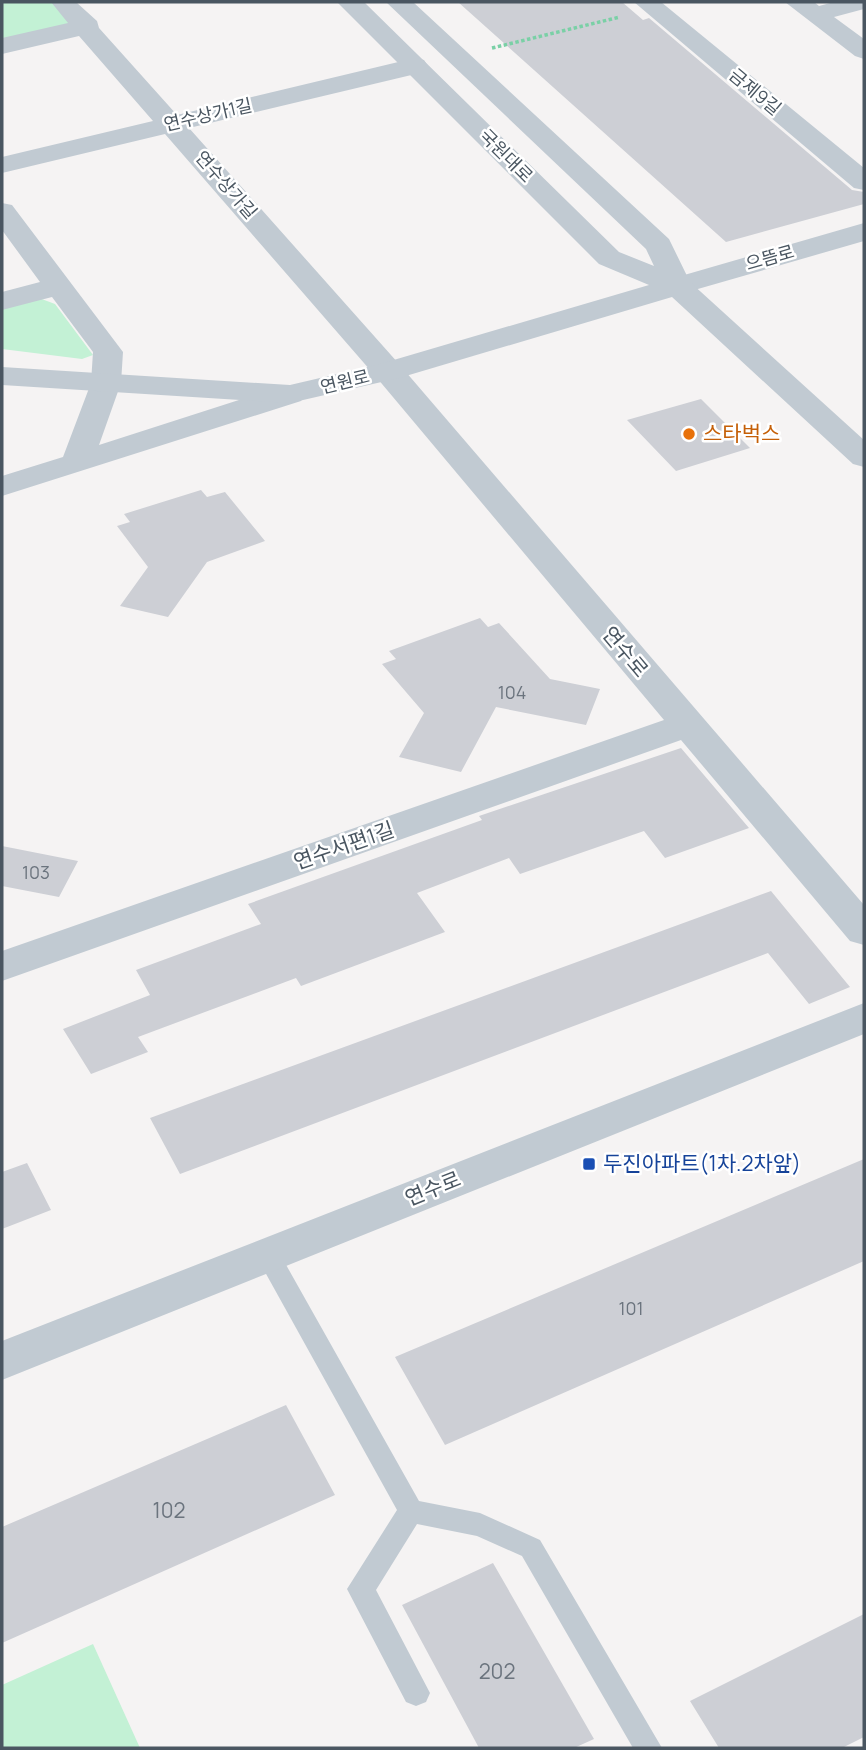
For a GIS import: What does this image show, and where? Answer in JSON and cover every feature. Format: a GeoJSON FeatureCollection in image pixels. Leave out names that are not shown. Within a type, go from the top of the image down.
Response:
{"type":"FeatureCollection","features":[{"type":"Feature","properties":{"kind":"street","name":"연수상가길"},"geometry":{"type":"LineString","coordinates":[[63,2],[88,26],[388,371]]}},
{"type":"Feature","properties":{"kind":"street","name":"국원대로"},"geometry":{"type":"LineString","coordinates":[[350,2],[609,258],[677,286],[864,457]]}},
{"type":"Feature","properties":{"kind":"street","name":"국원대로"},"geometry":{"type":"LineString","coordinates":[[399,2],[659,245],[677,286]]}},
{"type":"Feature","properties":{"kind":"street"},"geometry":{"type":"LineString","coordinates":[[807,8],[864,2]]}},
{"type":"Feature","properties":{"kind":"street","name":"금제9길"},"geometry":{"type":"LineString","coordinates":[[650,5],[864,182]]}},
{"type":"Feature","properties":{"kind":"street"},"geometry":{"type":"LineString","coordinates":[[807,8],[864,51]]}},
{"type":"Feature","properties":{"kind":"street"},"geometry":{"type":"LineString","coordinates":[[2,46],[88,26]]}},
{"type":"Feature","properties":{"kind":"street","name":"연수상가1길"},"geometry":{"type":"LineString","coordinates":[[2,165],[415,66]]}},
{"type":"Feature","properties":{"kind":"street"},"geometry":{"type":"LineString","coordinates":[[2,211],[108,352],[106,383],[78,463]]}},
{"type":"Feature","properties":{"kind":"street","name":"으뜸로"},"geometry":{"type":"LineString","coordinates":[[677,286],[864,232]]}},
{"type":"Feature","properties":{"kind":"street"},"geometry":{"type":"LineString","coordinates":[[2,301],[59,286]]}},
{"type":"Feature","properties":{"kind":"street","name":"연원로"},"geometry":{"type":"LineString","coordinates":[[2,376],[290,394],[388,371],[677,286]]}},
{"type":"Feature","properties":{"kind":"street","name":"연수로"},"geometry":{"type":"LineString","coordinates":[[388,371],[864,931]]}},
{"type":"Feature","properties":{"kind":"street"},"geometry":{"type":"LineString","coordinates":[[2,486],[290,394]]}},
{"type":"Feature","properties":{"kind":"street","name":"연수서편1길"},"geometry":{"type":"LineString","coordinates":[[2,966],[687,725]]}},
{"type":"Feature","properties":{"kind":"street","name":"연수로"},"geometry":{"type":"LineString","coordinates":[[2,1361],[267,1254],[863,1021]]}},
{"type":"Feature","properties":{"kind":"lane"},"geometry":{"type":"LineString","coordinates":[[267,1254],[411,1511],[480,1525],[531,1548],[648,1748]]}},
{"type":"Feature","properties":{"kind":"lane"},"geometry":{"type":"LineString","coordinates":[[411,1511],[361,1589],[416,1693]]}},
{"type":"Feature","properties":{"kind":"path"},"geometry":{"type":"LineString","coordinates":[[458,56],[650,5]]}},
{"type":"Feature","properties":{"kind":"green space"},"geometry":{"type":"Polygon","coordinates":[[[2,2],[53,2],[74,25],[2,41],[2,2]]]}},
{"type":"Feature","properties":{"kind":"green space"},"geometry":{"type":"Polygon","coordinates":[[[39,298],[55,304],[93,355],[82,359],[2,349],[2,308],[39,298]]]}},
{"type":"Feature","properties":{"kind":"green space"},"geometry":{"type":"Polygon","coordinates":[[[93,1644],[140,1748],[2,1748],[2,1685],[93,1644]]]}},
{"type":"Feature","properties":{"kind":"building"},"geometry":{"type":"Polygon","coordinates":[[[458,2],[622,2],[643,20],[649,18],[852,190],[864,192],[864,204],[726,242],[458,2]]]}},
{"type":"Feature","properties":{"kind":"building","name":"스타벅스"},"geometry":{"type":"Polygon","coordinates":[[[701,399],[750,448],[676,471],[627,420],[701,399]]]}},
{"type":"Feature","properties":{"kind":"building"},"geometry":{"type":"Polygon","coordinates":[[[201,490],[207,497],[225,492],[265,541],[207,562],[168,617],[120,606],[148,567],[117,526],[130,522],[124,514],[201,490]]]}},
{"type":"Feature","properties":{"kind":"building"},"geometry":{"type":"Polygon","coordinates":[[[480,618],[488,627],[499,623],[550,679],[600,689],[586,725],[496,707],[461,772],[399,757],[424,713],[382,664],[396,659],[389,651],[480,618]]]}},
{"type":"Feature","properties":{"kind":"building"},"geometry":{"type":"Polygon","coordinates":[[[681,748],[749,828],[665,858],[644,831],[520,874],[509,858],[417,893],[445,932],[301,986],[296,978],[138,1037],[148,1052],[91,1074],[63,1029],[150,995],[136,970],[261,924],[248,904],[482,820],[479,816],[681,748]]]}},
{"type":"Feature","properties":{"kind":"building"},"geometry":{"type":"Polygon","coordinates":[[[2,846],[78,861],[59,897],[2,886],[2,846]]]}},
{"type":"Feature","properties":{"kind":"building"},"geometry":{"type":"Polygon","coordinates":[[[771,891],[850,987],[809,1004],[768,953],[180,1174],[150,1118],[771,891]]]}},
{"type":"Feature","properties":{"kind":"building"},"geometry":{"type":"Polygon","coordinates":[[[864,1159],[864,1261],[445,1445],[395,1357],[864,1159]]]}},
{"type":"Feature","properties":{"kind":"building"},"geometry":{"type":"Polygon","coordinates":[[[27,1163],[51,1210],[2,1229],[2,1172],[27,1163]]]}},
{"type":"Feature","properties":{"kind":"building"},"geometry":{"type":"Polygon","coordinates":[[[286,1405],[335,1495],[2,1643],[2,1527],[286,1405]]]}},
{"type":"Feature","properties":{"kind":"building"},"geometry":{"type":"Polygon","coordinates":[[[493,1563],[594,1739],[574,1748],[479,1748],[402,1605],[493,1563]]]}},
{"type":"Feature","properties":{"kind":"building"},"geometry":{"type":"Polygon","coordinates":[[[864,1614],[864,1737],[842,1748],[719,1748],[690,1701],[864,1614]]]}},
{"type":"Feature","properties":{"kind":"place","name":"스타벅스"},"geometry":{"type":"Point","coordinates":[689,434]}},
{"type":"Feature","properties":{"kind":"place","name":"두진아파트(1차.2차앞)"},"geometry":{"type":"Point","coordinates":[589,1164]}}]}
